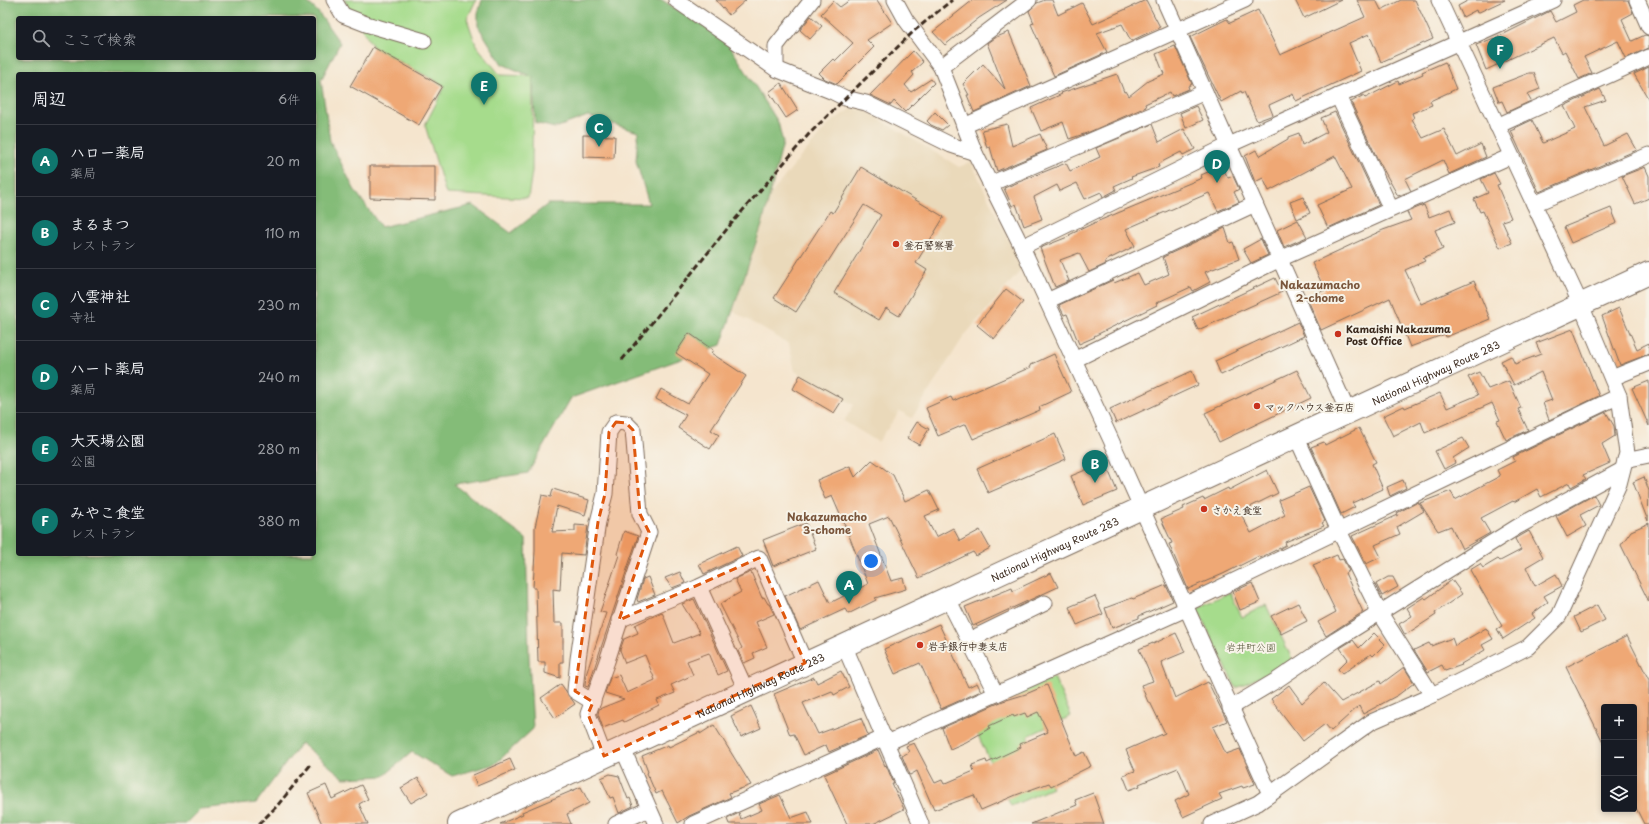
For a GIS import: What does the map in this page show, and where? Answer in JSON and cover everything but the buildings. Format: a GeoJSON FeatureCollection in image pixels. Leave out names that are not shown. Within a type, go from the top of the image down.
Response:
{"type":"FeatureCollection","features":[{"type":"Feature","properties":{"kind":"highway","name":"National Highway Route 283"},"geometry":{"type":"LineString","coordinates":[[459,824],[613,751],[1649,273]]}},
{"type":"Feature","properties":{"kind":"street"},"geometry":{"type":"LineString","coordinates":[[334,0],[343,14],[366,24],[424,41]]}},
{"type":"Feature","properties":{"kind":"street"},"geometry":{"type":"LineString","coordinates":[[676,0],[776,69],[845,98],[866,103],[951,145],[975,153]]}},
{"type":"Feature","properties":{"kind":"street"},"geometry":{"type":"LineString","coordinates":[[776,69],[776,46],[812,0]]}},
{"type":"Feature","properties":{"kind":"street"},"geometry":{"type":"LineString","coordinates":[[895,0],[906,20],[941,67],[975,153],[1022,247],[1142,507],[1230,708],[1270,794]]}},
{"type":"Feature","properties":{"kind":"street"},"geometry":{"type":"LineString","coordinates":[[941,67],[1029,0]]}},
{"type":"Feature","properties":{"kind":"street"},"geometry":{"type":"LineString","coordinates":[[1164,0],[1348,412]]}},
{"type":"Feature","properties":{"kind":"street"},"geometry":{"type":"LineString","coordinates":[[964,126],[1245,0]]}},
{"type":"Feature","properties":{"kind":"street"},"geometry":{"type":"LineString","coordinates":[[1212,824],[1258,803],[1371,722],[1432,695],[1528,647],[1559,616],[1619,484],[1627,453],[1619,396],[1580,305],[1439,0]]}},
{"type":"Feature","properties":{"kind":"street"},"geometry":{"type":"LineString","coordinates":[[1022,247],[1229,145],[1552,0]]}},
{"type":"Feature","properties":{"kind":"street"},"geometry":{"type":"LineString","coordinates":[[1637,0],[1649,27]]}},
{"type":"Feature","properties":{"kind":"street"},"geometry":{"type":"LineString","coordinates":[[1497,126],[1649,56]]}},
{"type":"Feature","properties":{"kind":"street"},"geometry":{"type":"LineString","coordinates":[[990,184],[1205,92]]}},
{"type":"Feature","properties":{"kind":"street"},"geometry":{"type":"LineString","coordinates":[[1338,96],[1392,209]]}},
{"type":"Feature","properties":{"kind":"street"},"geometry":{"type":"LineString","coordinates":[[1534,204],[1649,155]]}},
{"type":"Feature","properties":{"kind":"street"},"geometry":{"type":"LineString","coordinates":[[1074,360],[1280,259],[1511,156]]}},
{"type":"Feature","properties":{"kind":"street"},"geometry":{"type":"LineString","coordinates":[[1047,301],[1255,204]]}},
{"type":"Feature","properties":{"kind":"street"},"geometry":{"type":"LineString","coordinates":[[1612,378],[1649,363]]}},
{"type":"Feature","properties":{"kind":"street"},"geometry":{"type":"LineString","coordinates":[[693,824],[996,694],[1185,607],[1619,396]]}},
{"type":"Feature","properties":{"kind":"street"},"geometry":{"type":"LineString","coordinates":[[593,702],[575,691],[578,659],[597,530],[605,494],[609,432],[616,422],[626,423],[633,430],[640,514],[649,532],[593,702],[588,714],[649,809],[656,824]]}},
{"type":"Feature","properties":{"kind":"street"},"geometry":{"type":"LineString","coordinates":[[1296,436],[1339,532],[1380,613],[1432,695]]}},
{"type":"Feature","properties":{"kind":"street"},"geometry":{"type":"LineString","coordinates":[[1230,708],[1277,680],[1336,640],[1517,527],[1624,465],[1649,455]]}},
{"type":"Feature","properties":{"kind":"street"},"geometry":{"type":"LineString","coordinates":[[619,620],[699,587],[759,558],[805,663]]}},
{"type":"Feature","properties":{"kind":"street"},"geometry":{"type":"LineString","coordinates":[[699,587],[746,690]]}},
{"type":"Feature","properties":{"kind":"street"},"geometry":{"type":"LineString","coordinates":[[947,597],[996,694]]}},
{"type":"Feature","properties":{"kind":"street"},"geometry":{"type":"LineString","coordinates":[[969,640],[1046,603]]}},
{"type":"Feature","properties":{"kind":"street"},"geometry":{"type":"LineString","coordinates":[[844,645],[886,740],[916,822]]}},
{"type":"Feature","properties":{"kind":"street"},"geometry":{"type":"LineString","coordinates":[[616,824],[649,809]]}},
{"type":"Feature","properties":{"kind":"highlighted area"},"geometry":{"type":"Polygon","coordinates":[[[616,422],[626,423],[633,430],[640,514],[649,532],[619,620],[759,558],[805,663],[604,756],[588,714],[593,702],[575,691],[598,522],[605,494],[609,432],[616,422]]]}},
{"type":"Feature","properties":{"kind":"shaded area"},"geometry":{"type":"Polygon","coordinates":[[[852,108],[866,111],[959,167],[971,162],[1022,269],[964,336],[912,418],[900,411],[878,442],[844,421],[854,405],[795,371],[789,344],[695,289],[798,160],[830,123],[852,108]]]}},
{"type":"Feature","properties":{"kind":"green space"},"geometry":{"type":"Polygon","coordinates":[[[0,0],[305,0],[318,12],[340,43],[321,80],[330,141],[354,189],[381,227],[473,205],[511,233],[548,204],[649,204],[636,161],[638,132],[588,116],[555,128],[535,123],[533,77],[502,64],[478,26],[478,13],[482,0],[662,0],[726,40],[778,122],[783,143],[762,225],[721,345],[571,398],[528,473],[454,484],[526,539],[529,657],[533,729],[495,764],[452,776],[412,752],[384,776],[344,778],[301,743],[256,803],[200,809],[185,824],[0,824],[0,0]]]}},
{"type":"Feature","properties":{"kind":"green space"},"geometry":{"type":"Polygon","coordinates":[[[344,0],[476,0],[467,19],[476,45],[500,75],[533,76],[532,171],[528,198],[446,194],[425,125],[445,86],[373,47],[344,0]]]}},
{"type":"Feature","properties":{"kind":"green space","name":"岩井町公園"},"geometry":{"type":"Polygon","coordinates":[[[1230,592],[1242,617],[1266,605],[1293,661],[1236,688],[1197,608],[1230,592]]]}},
{"type":"Feature","properties":{"kind":"green space"},"geometry":{"type":"Polygon","coordinates":[[[1054,677],[1071,716],[1028,736],[1052,788],[1011,806],[969,716],[1054,677]]]}},
{"type":"Feature","properties":{"kind":"railway"},"geometry":{"type":"LineString","coordinates":[[622,360],[731,224],[809,134],[914,31],[952,0]]}},
{"type":"Feature","properties":{"kind":"railway"},"geometry":{"type":"LineString","coordinates":[[259,824],[277,806],[312,763]]}},
{"type":"Feature","properties":{"kind":"place","name":"みやこ食堂"},"geometry":{"type":"Point","coordinates":[1500,69]}},
{"type":"Feature","properties":{"kind":"place","name":"大天場公園"},"geometry":{"type":"Point","coordinates":[484,105]}},
{"type":"Feature","properties":{"kind":"place","name":"八雲神社"},"geometry":{"type":"Point","coordinates":[599,147]}},
{"type":"Feature","properties":{"kind":"place","name":"ハート薬局"},"geometry":{"type":"Point","coordinates":[1217,183]}},
{"type":"Feature","properties":{"kind":"place","name":"釜石警察署"},"geometry":{"type":"Point","coordinates":[896,244]}},
{"type":"Feature","properties":{"kind":"place","name":"Kamaishi Nakazuma Post Office"},"geometry":{"type":"Point","coordinates":[1338,334]}},
{"type":"Feature","properties":{"kind":"place","name":"マックハウス釜石店"},"geometry":{"type":"Point","coordinates":[1257,406]}},
{"type":"Feature","properties":{"kind":"place","name":"まるまつ"},"geometry":{"type":"Point","coordinates":[1095,483]}},
{"type":"Feature","properties":{"kind":"place","name":"さかえ食堂"},"geometry":{"type":"Point","coordinates":[1204,509]}},
{"type":"Feature","properties":{"kind":"place","name":"ハロー薬局"},"geometry":{"type":"Point","coordinates":[849,604]}},
{"type":"Feature","properties":{"kind":"place","name":"岩手銀行中妻支店"},"geometry":{"type":"Point","coordinates":[920,645]}},
{"type":"Feature","properties":{"kind":"district","name":"Nakazumacho 2-chome"},"geometry":{"type":"Point","coordinates":[1320,290]}},
{"type":"Feature","properties":{"kind":"district","name":"Nakazumacho 3-chome"},"geometry":{"type":"Point","coordinates":[827,522]}}]}
